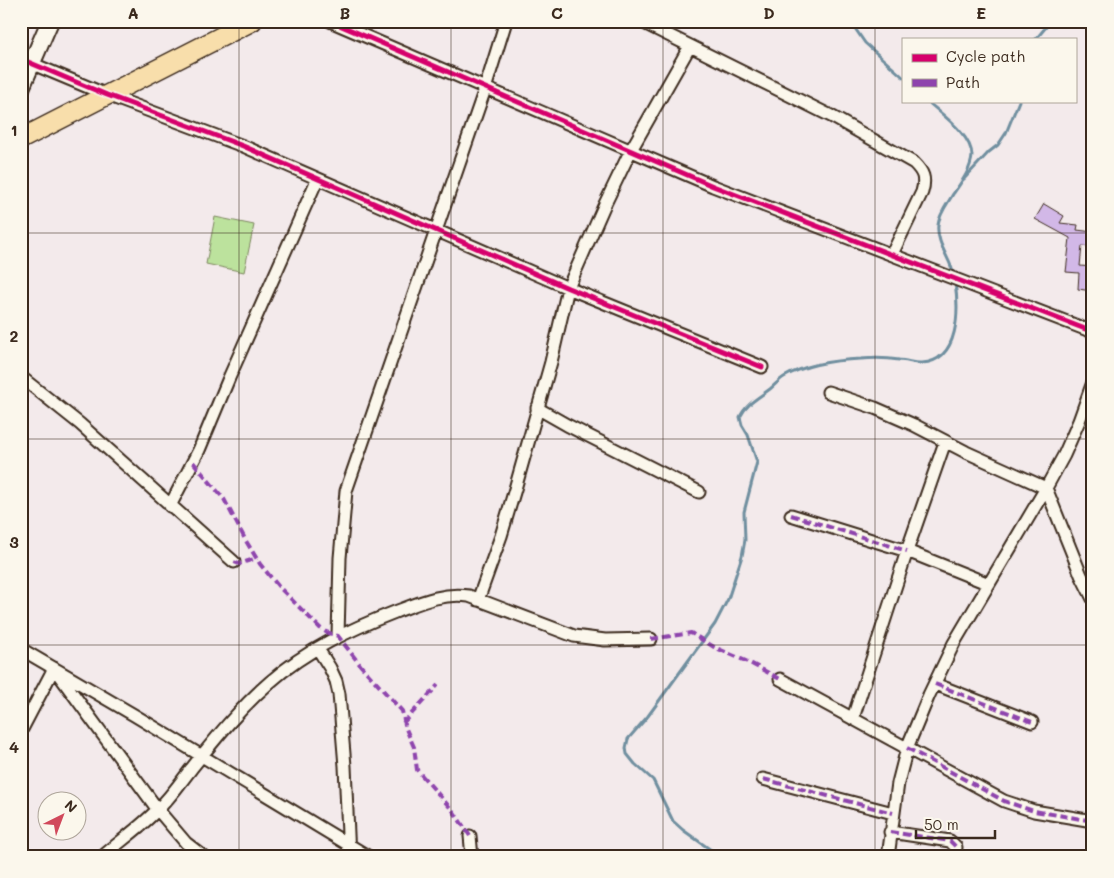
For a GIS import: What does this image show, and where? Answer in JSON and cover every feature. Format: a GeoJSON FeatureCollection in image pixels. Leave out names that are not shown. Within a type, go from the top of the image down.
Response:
{"type":"FeatureCollection","features":[{"type":"Feature","properties":{"kind":"main road"},"geometry":{"type":"LineString","coordinates":[[21,88],[26,61],[50,21]]}},
{"type":"Feature","properties":{"kind":"main road"},"geometry":{"type":"LineString","coordinates":[[21,139],[252,21]]}},
{"type":"Feature","properties":{"kind":"main road"},"geometry":{"type":"LineString","coordinates":[[21,149],[88,105]]}},
{"type":"Feature","properties":{"kind":"street"},"geometry":{"type":"LineString","coordinates":[[330,21],[714,186],[1093,332]]}},
{"type":"Feature","properties":{"kind":"street"},"geometry":{"type":"LineString","coordinates":[[338,636],[340,558],[346,491],[485,89],[506,21]]}},
{"type":"Feature","properties":{"kind":"street"},"geometry":{"type":"LineString","coordinates":[[640,21],[831,116],[914,163],[922,171],[925,181],[922,192],[892,254]]}},
{"type":"Feature","properties":{"kind":"street"},"geometry":{"type":"LineString","coordinates":[[478,600],[500,536],[551,362],[568,288],[631,150],[690,46]]}},
{"type":"Feature","properties":{"kind":"street"},"geometry":{"type":"LineString","coordinates":[[26,61],[107,95],[243,146],[317,180],[568,288],[762,367]]}},
{"type":"Feature","properties":{"kind":"street"},"geometry":{"type":"LineString","coordinates":[[170,506],[199,450],[317,180]]}},
{"type":"Feature","properties":{"kind":"street"},"geometry":{"type":"LineString","coordinates":[[21,377],[80,424],[234,562]]}},
{"type":"Feature","properties":{"kind":"street"},"geometry":{"type":"LineString","coordinates":[[888,857],[898,783],[907,748],[954,643],[1046,488],[1075,429],[1093,382]]}},
{"type":"Feature","properties":{"kind":"street"},"geometry":{"type":"LineString","coordinates":[[828,392],[875,408],[914,425],[945,442],[1046,488],[1080,575],[1093,599]]}},
{"type":"Feature","properties":{"kind":"street"},"geometry":{"type":"LineString","coordinates":[[537,408],[699,492]]}},
{"type":"Feature","properties":{"kind":"street"},"geometry":{"type":"LineString","coordinates":[[853,718],[907,551],[945,442]]}},
{"type":"Feature","properties":{"kind":"street"},"geometry":{"type":"LineString","coordinates":[[791,515],[907,551],[988,584]]}},
{"type":"Feature","properties":{"kind":"street"},"geometry":{"type":"LineString","coordinates":[[102,857],[158,810],[247,703],[271,680],[338,636],[421,602],[458,594],[574,636],[605,640],[651,639]]}},
{"type":"Feature","properties":{"kind":"street"},"geometry":{"type":"LineString","coordinates":[[21,649],[369,857]]}},
{"type":"Feature","properties":{"kind":"street"},"geometry":{"type":"LineString","coordinates":[[318,649],[330,668],[339,694],[349,857]]}},
{"type":"Feature","properties":{"kind":"street"},"geometry":{"type":"LineString","coordinates":[[21,731],[54,668]]}},
{"type":"Feature","properties":{"kind":"street"},"geometry":{"type":"LineString","coordinates":[[54,668],[158,810],[186,843],[204,857]]}},
{"type":"Feature","properties":{"kind":"street"},"geometry":{"type":"LineString","coordinates":[[780,679],[1004,801],[1034,811],[1093,821]]}},
{"type":"Feature","properties":{"kind":"street"},"geometry":{"type":"LineString","coordinates":[[935,684],[1032,722]]}},
{"type":"Feature","properties":{"kind":"street"},"geometry":{"type":"LineString","coordinates":[[763,780],[893,814]]}},
{"type":"Feature","properties":{"kind":"street"},"geometry":{"type":"LineString","coordinates":[[890,832],[950,841],[956,847],[955,857]]}},
{"type":"Feature","properties":{"kind":"street"},"geometry":{"type":"LineString","coordinates":[[470,836],[472,857]]}},
{"type":"Feature","properties":{"kind":"green space"},"geometry":{"type":"Polygon","coordinates":[[[215,217],[254,225],[244,272],[206,264],[215,217]]]}},
{"type":"Feature","properties":{"kind":"building"},"geometry":{"type":"Polygon","coordinates":[[[1044,204],[1064,216],[1060,223],[1078,225],[1077,230],[1093,232],[1093,247],[1082,246],[1080,266],[1093,267],[1092,291],[1078,289],[1079,273],[1066,272],[1070,238],[1035,219],[1044,204]]]}},
{"type":"Feature","properties":{"kind":"waterway"},"geometry":{"type":"LineString","coordinates":[[850,21],[865,43],[902,76]]}},
{"type":"Feature","properties":{"kind":"waterway"},"geometry":{"type":"LineString","coordinates":[[1037,38],[1051,21]]}},
{"type":"Feature","properties":{"kind":"waterway"},"geometry":{"type":"LineString","coordinates":[[928,102],[962,133],[971,148],[972,156],[967,172],[944,209],[938,225],[939,239],[954,276]]}},
{"type":"Feature","properties":{"kind":"waterway"},"geometry":{"type":"LineString","coordinates":[[964,179],[998,145],[1006,133],[1019,102]]}},
{"type":"Feature","properties":{"kind":"waterway"},"geometry":{"type":"LineString","coordinates":[[738,857],[711,850],[673,821],[653,780],[635,764],[627,754],[626,748],[628,739],[648,716],[715,624],[728,599],[742,556],[745,540],[744,512],[757,462],[740,417],[749,405],[782,378],[811,366],[842,360],[880,358],[919,363],[934,360],[944,353],[950,344],[954,332],[957,306],[955,282]]}},
{"type":"Feature","properties":{"kind":"marked path"},"geometry":{"type":"LineString","coordinates":[[193,462],[224,499],[260,564],[279,587],[320,628],[338,636],[361,666],[402,711],[406,729],[414,747],[417,770],[454,812],[470,836]]}},
{"type":"Feature","properties":{"kind":"marked path"},"geometry":{"type":"LineString","coordinates":[[791,515],[907,551]]}},
{"type":"Feature","properties":{"kind":"marked path"},"geometry":{"type":"LineString","coordinates":[[234,562],[239,564],[257,558]]}},
{"type":"Feature","properties":{"kind":"marked path"},"geometry":{"type":"LineString","coordinates":[[651,639],[691,633],[714,647],[780,679]]}},
{"type":"Feature","properties":{"kind":"marked path"},"geometry":{"type":"LineString","coordinates":[[935,684],[1032,722]]}},
{"type":"Feature","properties":{"kind":"marked path"},"geometry":{"type":"LineString","coordinates":[[403,723],[438,685]]}},
{"type":"Feature","properties":{"kind":"marked path"},"geometry":{"type":"LineString","coordinates":[[907,748],[1004,801],[1034,811],[1093,821]]}},
{"type":"Feature","properties":{"kind":"marked path"},"geometry":{"type":"LineString","coordinates":[[763,779],[893,813]]}},
{"type":"Feature","properties":{"kind":"marked path"},"geometry":{"type":"LineString","coordinates":[[890,832],[950,841],[956,847],[955,857]]}},
{"type":"Feature","properties":{"kind":"cycle path"},"geometry":{"type":"LineString","coordinates":[[330,21],[713,186],[1093,332]]}},
{"type":"Feature","properties":{"kind":"cycle path"},"geometry":{"type":"LineString","coordinates":[[21,59],[107,95],[243,146],[568,288],[762,367]]}}]}
